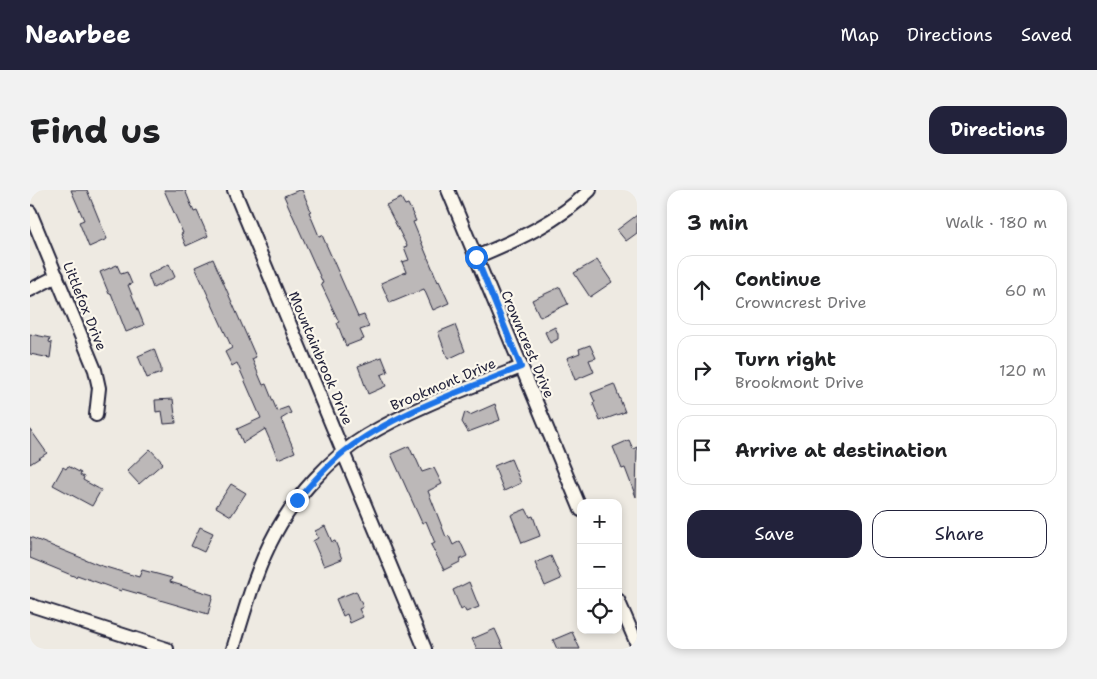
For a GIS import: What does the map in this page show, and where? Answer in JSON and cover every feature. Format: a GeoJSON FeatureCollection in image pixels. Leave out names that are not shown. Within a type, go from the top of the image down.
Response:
{"type":"FeatureCollection","features":[{"type":"Feature","properties":{"kind":"street","name":"Mountainbrook Drive"},"geometry":{"type":"LineString","coordinates":[[234,190],[425,649]]}},
{"type":"Feature","properties":{"kind":"street","name":"Crowncrest Drive"},"geometry":{"type":"LineString","coordinates":[[448,190],[577,500]]}},
{"type":"Feature","properties":{"kind":"street"},"geometry":{"type":"LineString","coordinates":[[476,257],[538,229],[556,218],[590,190]]}},
{"type":"Feature","properties":{"kind":"street","name":"Littlefox Drive"},"geometry":{"type":"LineString","coordinates":[[30,212],[95,370],[99,388],[96,414]]}},
{"type":"Feature","properties":{"kind":"street"},"geometry":{"type":"LineString","coordinates":[[30,290],[57,276]]}},
{"type":"Feature","properties":{"kind":"street","name":"Brookmont Drive"},"geometry":{"type":"LineString","coordinates":[[233,649],[254,582],[276,532],[297,500],[344,452],[364,437],[394,420],[521,367]]}},
{"type":"Feature","properties":{"kind":"street"},"geometry":{"type":"LineString","coordinates":[[30,605],[168,649]]}},
{"type":"Feature","properties":{"kind":"street"},"geometry":{"type":"LineString","coordinates":[[622,609],[637,644]]}},
{"type":"Feature","properties":{"kind":"building"},"geometry":{"type":"Polygon","coordinates":[[[71,190],[87,190],[107,239],[89,247],[79,222],[84,220],[71,190]]]}},
{"type":"Feature","properties":{"kind":"building"},"geometry":{"type":"Polygon","coordinates":[[[164,190],[185,190],[194,212],[197,211],[208,236],[186,246],[181,234],[183,233],[164,190]]]}},
{"type":"Feature","properties":{"kind":"building"},"geometry":{"type":"Polygon","coordinates":[[[302,190],[319,236],[322,235],[358,317],[364,315],[369,327],[360,330],[364,339],[346,346],[337,323],[339,322],[321,284],[323,283],[284,196],[302,190]]]}},
{"type":"Feature","properties":{"kind":"building"},"geometry":{"type":"Polygon","coordinates":[[[401,198],[405,205],[408,204],[416,221],[413,222],[438,282],[449,303],[433,310],[424,289],[390,303],[381,283],[406,272],[402,262],[409,260],[404,247],[407,246],[386,205],[401,198]]]}},
{"type":"Feature","properties":{"kind":"building"},"geometry":{"type":"Polygon","coordinates":[[[637,215],[637,233],[626,241],[617,230],[637,215]]]}},
{"type":"Feature","properties":{"kind":"building"},"geometry":{"type":"Polygon","coordinates":[[[213,259],[256,357],[252,359],[263,385],[266,384],[277,411],[288,407],[291,413],[281,419],[295,452],[278,459],[265,429],[243,443],[237,429],[261,418],[237,363],[232,366],[225,352],[232,348],[195,267],[213,259]]]}},
{"type":"Feature","properties":{"kind":"building"},"geometry":{"type":"Polygon","coordinates":[[[597,260],[612,282],[590,297],[574,273],[597,260]]]}},
{"type":"Feature","properties":{"kind":"building"},"geometry":{"type":"Polygon","coordinates":[[[169,264],[175,277],[153,288],[148,275],[169,264]]]}},
{"type":"Feature","properties":{"kind":"building"},"geometry":{"type":"Polygon","coordinates":[[[117,265],[121,274],[127,272],[132,284],[128,285],[144,325],[126,332],[111,293],[109,294],[100,272],[117,265]]]}},
{"type":"Feature","properties":{"kind":"building"},"geometry":{"type":"Polygon","coordinates":[[[560,287],[568,304],[540,317],[532,300],[560,287]]]}},
{"type":"Feature","properties":{"kind":"building"},"geometry":{"type":"Polygon","coordinates":[[[455,325],[465,351],[448,359],[438,332],[455,325]]]}},
{"type":"Feature","properties":{"kind":"building"},"geometry":{"type":"Polygon","coordinates":[[[555,327],[558,339],[550,343],[545,332],[555,327]]]}},
{"type":"Feature","properties":{"kind":"building"},"geometry":{"type":"Polygon","coordinates":[[[30,334],[50,338],[49,342],[52,343],[50,358],[30,354],[30,334]]]}},
{"type":"Feature","properties":{"kind":"building"},"geometry":{"type":"Polygon","coordinates":[[[590,345],[596,358],[589,360],[594,372],[575,380],[567,358],[580,353],[579,349],[590,345]]]}},
{"type":"Feature","properties":{"kind":"building"},"geometry":{"type":"Polygon","coordinates":[[[154,349],[161,373],[147,378],[138,356],[154,349]]]}},
{"type":"Feature","properties":{"kind":"building"},"geometry":{"type":"Polygon","coordinates":[[[382,357],[388,372],[381,375],[386,386],[368,394],[358,366],[382,357]]]}},
{"type":"Feature","properties":{"kind":"building"},"geometry":{"type":"Polygon","coordinates":[[[614,384],[625,412],[600,421],[591,393],[614,384]]]}},
{"type":"Feature","properties":{"kind":"building"},"geometry":{"type":"Polygon","coordinates":[[[173,399],[176,423],[164,424],[162,411],[156,412],[155,400],[173,399]]]}},
{"type":"Feature","properties":{"kind":"building"},"geometry":{"type":"Polygon","coordinates":[[[495,404],[500,420],[468,432],[462,422],[465,412],[470,415],[495,404]]]}},
{"type":"Feature","properties":{"kind":"building"},"geometry":{"type":"Polygon","coordinates":[[[30,429],[47,453],[30,464],[30,429]]]}},
{"type":"Feature","properties":{"kind":"building"},"geometry":{"type":"Polygon","coordinates":[[[629,440],[633,449],[637,447],[636,497],[625,468],[622,469],[613,447],[629,440]]]}},
{"type":"Feature","properties":{"kind":"building"},"geometry":{"type":"Polygon","coordinates":[[[409,446],[422,472],[434,468],[442,484],[428,491],[446,537],[449,536],[453,545],[460,541],[467,556],[444,570],[431,545],[435,543],[426,521],[422,523],[391,454],[409,446]]]}},
{"type":"Feature","properties":{"kind":"building"},"geometry":{"type":"Polygon","coordinates":[[[150,449],[163,463],[139,484],[127,471],[150,449]]]}},
{"type":"Feature","properties":{"kind":"building"},"geometry":{"type":"Polygon","coordinates":[[[511,459],[521,483],[504,491],[494,466],[511,459]]]}},
{"type":"Feature","properties":{"kind":"building"},"geometry":{"type":"Polygon","coordinates":[[[68,466],[81,473],[80,475],[84,477],[83,480],[101,490],[92,506],[53,485],[63,467],[66,469],[68,466]]]}},
{"type":"Feature","properties":{"kind":"building"},"geometry":{"type":"Polygon","coordinates":[[[231,484],[246,493],[231,516],[216,507],[231,484]]]}},
{"type":"Feature","properties":{"kind":"building"},"geometry":{"type":"Polygon","coordinates":[[[526,509],[530,517],[533,516],[540,536],[522,543],[511,515],[526,509]]]}},
{"type":"Feature","properties":{"kind":"building"},"geometry":{"type":"Polygon","coordinates":[[[325,526],[332,542],[335,541],[342,559],[324,566],[313,541],[318,538],[315,531],[325,526]]]}},
{"type":"Feature","properties":{"kind":"building"},"geometry":{"type":"Polygon","coordinates":[[[200,527],[213,533],[204,552],[191,546],[200,527]]]}},
{"type":"Feature","properties":{"kind":"building"},"geometry":{"type":"Polygon","coordinates":[[[30,537],[99,565],[139,577],[142,570],[172,578],[170,582],[213,595],[208,614],[122,589],[121,591],[77,575],[76,577],[30,558],[30,537]]]}},
{"type":"Feature","properties":{"kind":"building"},"geometry":{"type":"Polygon","coordinates":[[[551,556],[561,579],[545,586],[535,563],[551,556]]]}},
{"type":"Feature","properties":{"kind":"building"},"geometry":{"type":"Polygon","coordinates":[[[469,582],[479,607],[466,612],[464,608],[461,610],[453,590],[469,582]]]}},
{"type":"Feature","properties":{"kind":"building"},"geometry":{"type":"Polygon","coordinates":[[[356,591],[363,607],[359,609],[363,617],[350,623],[347,614],[343,616],[336,599],[356,591]]]}},
{"type":"Feature","properties":{"kind":"building"},"geometry":{"type":"Polygon","coordinates":[[[495,629],[504,649],[477,649],[472,639],[495,629]]]}},
{"type":"Feature","properties":{"kind":"building"},"geometry":{"type":"Polygon","coordinates":[[[572,632],[580,649],[557,649],[553,640],[572,632]]]}},
{"type":"Feature","properties":{"kind":"route"},"geometry":{"type":"LineString","coordinates":[[297,500],[344,452],[364,437],[394,420],[521,367],[476,257]]}}]}
